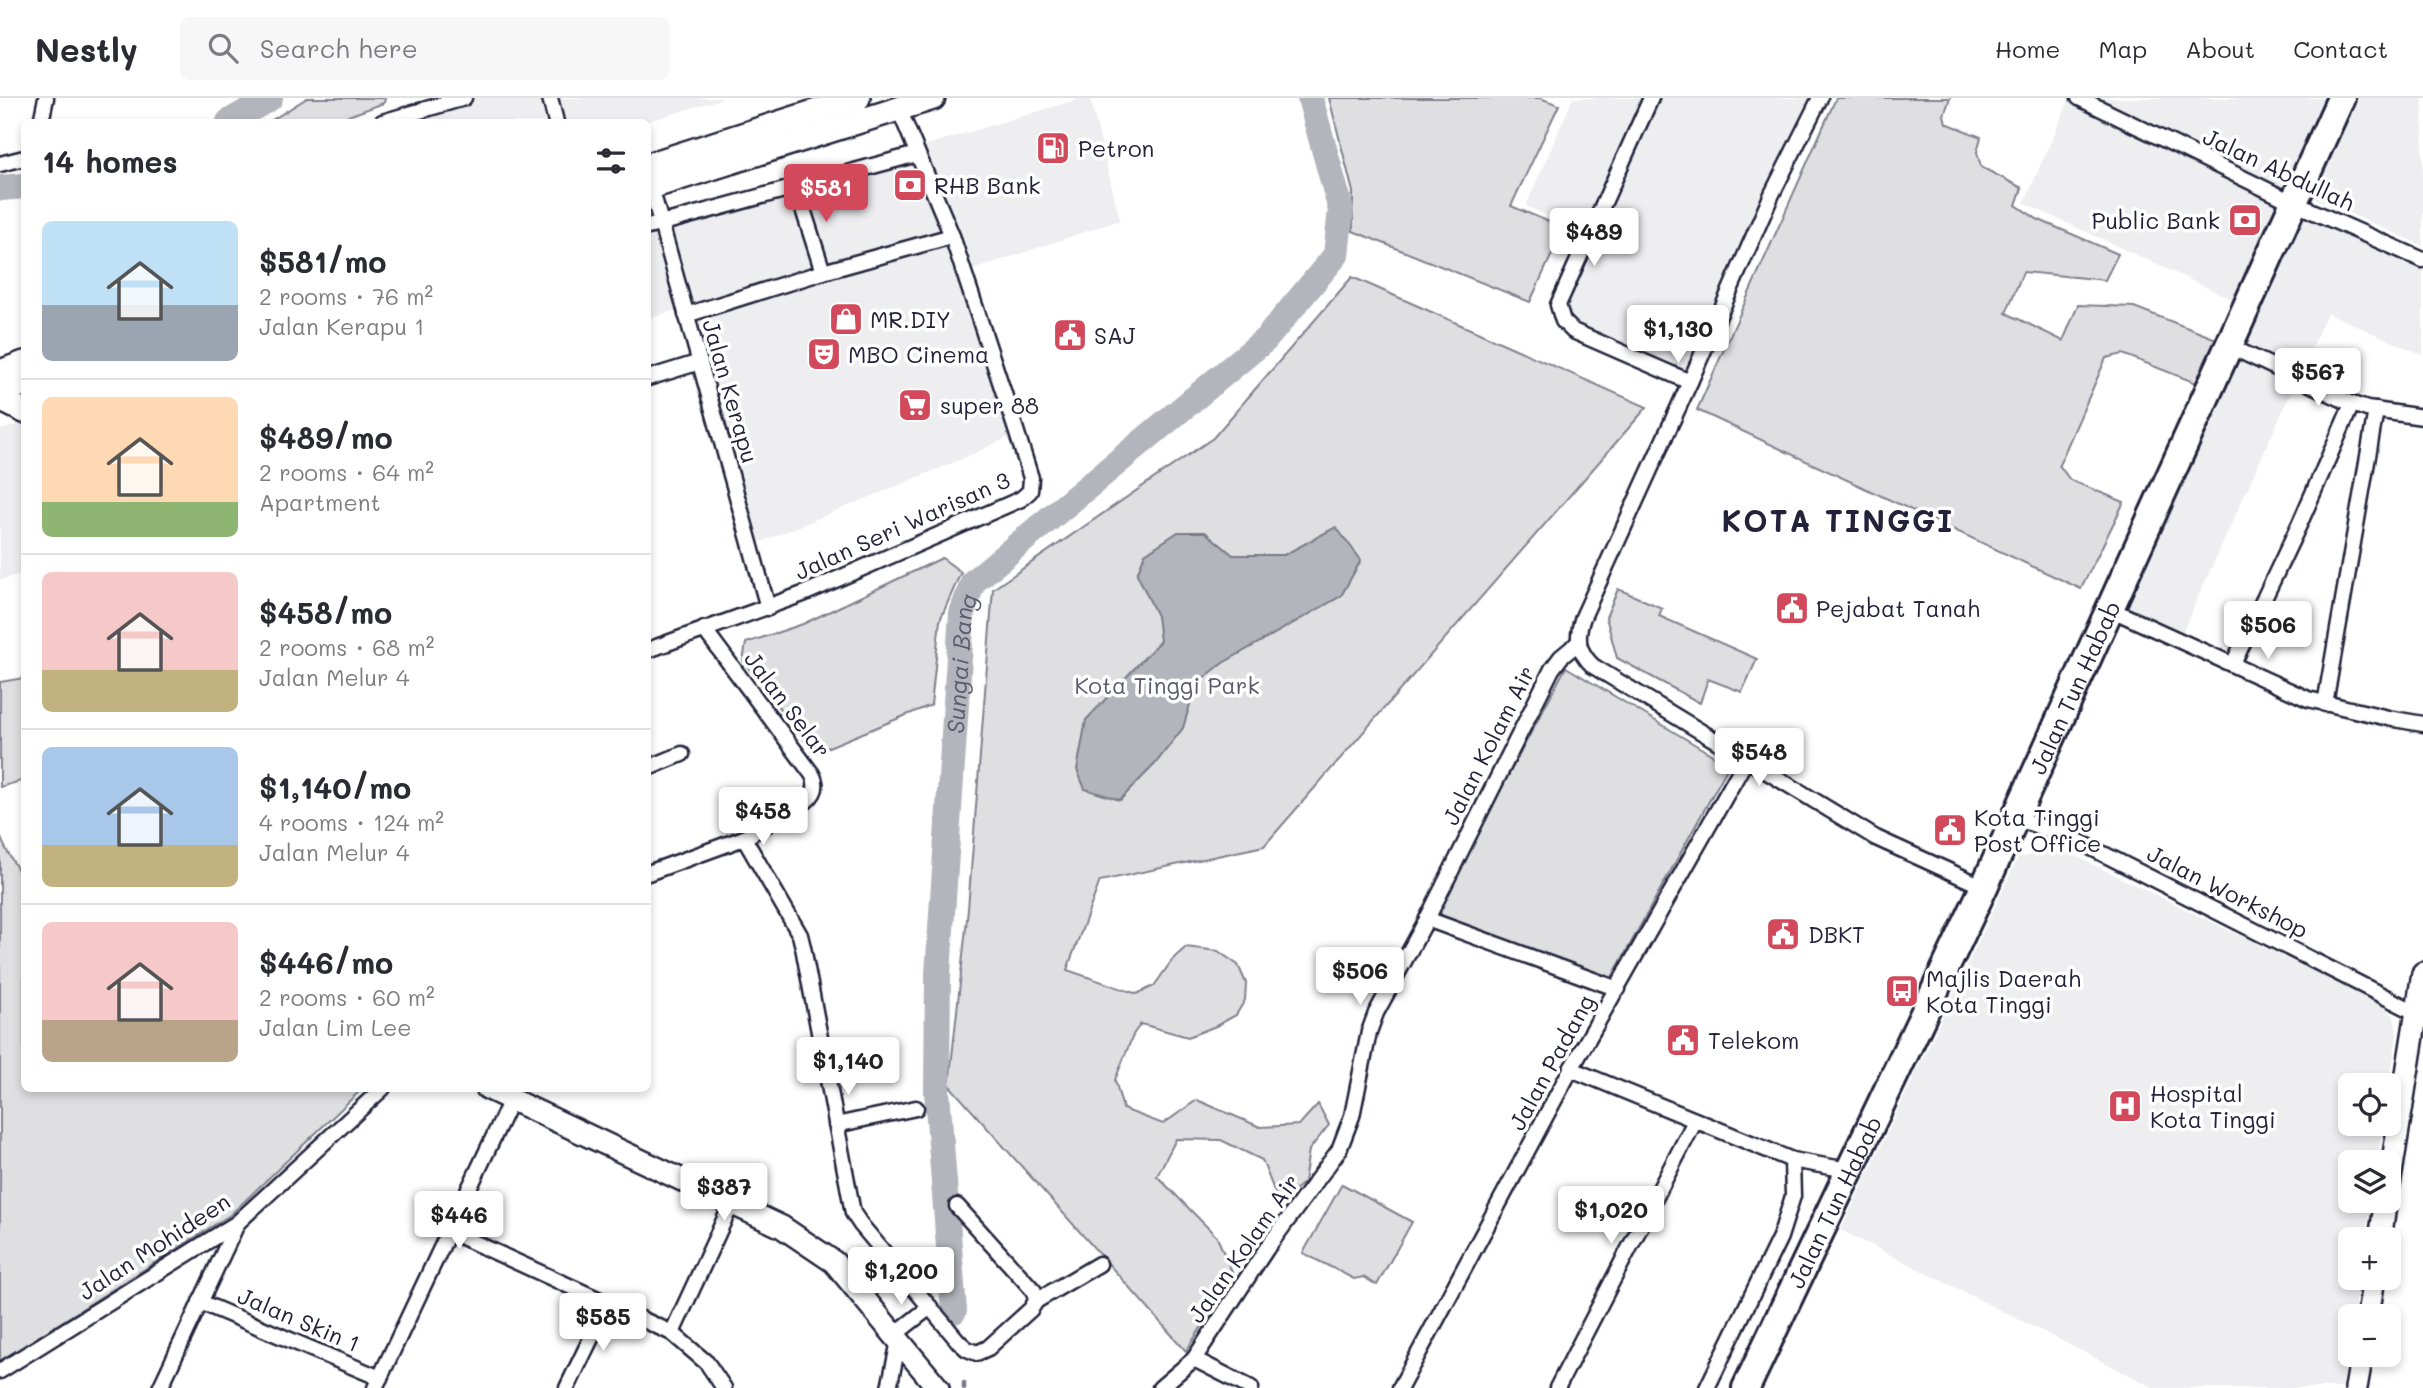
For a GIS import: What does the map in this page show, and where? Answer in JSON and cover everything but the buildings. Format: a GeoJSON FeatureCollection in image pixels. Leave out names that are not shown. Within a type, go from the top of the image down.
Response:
{"type":"FeatureCollection","features":[{"type":"Feature","properties":{"kind":"highway","name":"Jalan Tun Habab"},"geometry":{"type":"LineString","coordinates":[[1746,1388],[1984,887],[2294,203],[2337,102]]}},
{"type":"Feature","properties":{"kind":"main road"},"geometry":{"type":"LineString","coordinates":[[651,179],[858,98]]}},
{"type":"Feature","properties":{"kind":"main road"},"geometry":{"type":"LineString","coordinates":[[651,179],[933,98]]}},
{"type":"Feature","properties":{"kind":"main road"},"geometry":{"type":"LineString","coordinates":[[0,372],[21,364]]}},
{"type":"Feature","properties":{"kind":"main road"},"geometry":{"type":"LineString","coordinates":[[0,391],[21,385]]}},
{"type":"Feature","properties":{"kind":"main road"},"geometry":{"type":"LineString","coordinates":[[0,400],[21,410]]}},
{"type":"Feature","properties":{"kind":"street"},"geometry":{"type":"LineString","coordinates":[[42,119],[46,98]]}},
{"type":"Feature","properties":{"kind":"street"},"geometry":{"type":"LineString","coordinates":[[392,119],[464,98]]}},
{"type":"Feature","properties":{"kind":"street"},"geometry":{"type":"LineString","coordinates":[[550,98],[555,119]]}},
{"type":"Feature","properties":{"kind":"street"},"geometry":{"type":"LineString","coordinates":[[1651,98],[1558,305],[1563,321],[1573,331],[1690,382]]}},
{"type":"Feature","properties":{"kind":"street"},"geometry":{"type":"LineString","coordinates":[[1820,98],[1772,194],[1583,617],[1578,643],[1585,658],[1593,666],[1746,760],[1877,838],[1984,887]]}},
{"type":"Feature","properties":{"kind":"street","name":"Jalan Abdullah"},"geometry":{"type":"LineString","coordinates":[[2084,99],[2294,203],[2423,260]]}},
{"type":"Feature","properties":{"kind":"street","name":"Jalan Seri Warisan 3"},"geometry":{"type":"LineString","coordinates":[[651,649],[768,608],[1021,499],[1030,491],[1031,478],[952,236],[899,109]]}},
{"type":"Feature","properties":{"kind":"street"},"geometry":{"type":"LineString","coordinates":[[654,225],[917,154]]}},
{"type":"Feature","properties":{"kind":"street"},"geometry":{"type":"LineString","coordinates":[[0,164],[21,159]]}},
{"type":"Feature","properties":{"kind":"street"},"geometry":{"type":"LineString","coordinates":[[796,187],[823,272]]}},
{"type":"Feature","properties":{"kind":"street","name":"Jalan Kerapu"},"geometry":{"type":"LineString","coordinates":[[651,198],[654,225],[700,362],[768,608]]}},
{"type":"Feature","properties":{"kind":"street"},"geometry":{"type":"LineString","coordinates":[[686,315],[823,272],[952,236]]}},
{"type":"Feature","properties":{"kind":"street"},"geometry":{"type":"LineString","coordinates":[[2229,346],[2352,404],[2423,417]]}},
{"type":"Feature","properties":{"kind":"street"},"geometry":{"type":"LineString","coordinates":[[651,377],[700,362]]}},
{"type":"Feature","properties":{"kind":"street"},"geometry":{"type":"LineString","coordinates":[[2233,664],[2300,523],[2352,404]]}},
{"type":"Feature","properties":{"kind":"street"},"geometry":{"type":"LineString","coordinates":[[2325,704],[2376,410]]}},
{"type":"Feature","properties":{"kind":"street"},"geometry":{"type":"LineString","coordinates":[[2110,609],[2308,699],[2423,724]]}},
{"type":"Feature","properties":{"kind":"street","name":"Jalan Selar"},"geometry":{"type":"LineString","coordinates":[[651,872],[744,838],[806,801],[814,792],[815,779],[704,629]]}},
{"type":"Feature","properties":{"kind":"street","name":"Jalan Kolam Air"},"geometry":{"type":"LineString","coordinates":[[1160,1388],[1194,1359],[1267,1248],[1339,1150],[1352,1116],[1369,1032],[1376,1013],[1427,919],[1552,669],[1561,657],[1578,643]]}},
{"type":"Feature","properties":{"kind":"street"},"geometry":{"type":"LineString","coordinates":[[651,767],[682,754]]}},
{"type":"Feature","properties":{"kind":"street","name":"Jalan Padang"},"geometry":{"type":"LineString","coordinates":[[1400,1388],[1571,1069],[1746,760]]}},
{"type":"Feature","properties":{"kind":"street","name":"Jalan Workshop"},"geometry":{"type":"LineString","coordinates":[[2015,818],[2070,837],[2417,1013]]}},
{"type":"Feature","properties":{"kind":"street"},"geometry":{"type":"LineString","coordinates":[[744,838],[800,935],[853,1213],[958,1342],[977,1353],[988,1348],[1031,1309],[1036,1301],[1099,1264]]}},
{"type":"Feature","properties":{"kind":"street"},"geometry":{"type":"LineString","coordinates":[[1427,919],[1618,989]]}},
{"type":"Feature","properties":{"kind":"street"},"geometry":{"type":"LineString","coordinates":[[2395,1150],[2423,973]]}},
{"type":"Feature","properties":{"kind":"street"},"geometry":{"type":"LineString","coordinates":[[1571,1069],[1792,1160],[1849,1170]]}},
{"type":"Feature","properties":{"kind":"street","name":"Jalan Mohideen"},"geometry":{"type":"LineString","coordinates":[[0,1371],[237,1223],[379,1092]]}},
{"type":"Feature","properties":{"kind":"street"},"geometry":{"type":"LineString","coordinates":[[496,1092],[807,1241],[834,1262],[938,1388]]}},
{"type":"Feature","properties":{"kind":"street"},"geometry":{"type":"LineString","coordinates":[[377,1383],[511,1100]]}},
{"type":"Feature","properties":{"kind":"street"},"geometry":{"type":"LineString","coordinates":[[836,1125],[916,1108]]}},
{"type":"Feature","properties":{"kind":"street"},"geometry":{"type":"LineString","coordinates":[[1557,1388],[1695,1121]]}},
{"type":"Feature","properties":{"kind":"street"},"geometry":{"type":"LineString","coordinates":[[1707,1388],[1780,1237],[1793,1196],[1792,1160]]}},
{"type":"Feature","properties":{"kind":"street"},"geometry":{"type":"LineString","coordinates":[[672,1333],[732,1203]]}},
{"type":"Feature","properties":{"kind":"street"},"geometry":{"type":"LineString","coordinates":[[957,1206],[1034,1291],[1036,1301]]}},
{"type":"Feature","properties":{"kind":"street"},"geometry":{"type":"LineString","coordinates":[[160,1388],[237,1223]]}},
{"type":"Feature","properties":{"kind":"street"},"geometry":{"type":"LineString","coordinates":[[449,1231],[672,1333],[707,1363],[724,1388]]}},
{"type":"Feature","properties":{"kind":"street","name":"Jalan Skin 1"},"geometry":{"type":"LineString","coordinates":[[201,1302],[377,1383]]}},
{"type":"Feature","properties":{"kind":"street"},"geometry":{"type":"LineString","coordinates":[[567,1388],[608,1303]]}},
{"type":"Feature","properties":{"kind":"street"},"geometry":{"type":"LineString","coordinates":[[889,1388],[897,1338],[930,1307]]}},
{"type":"Feature","properties":{"kind":"street"},"geometry":{"type":"LineString","coordinates":[[1194,1359],[1251,1388]]}},
{"type":"Feature","properties":{"kind":"street"},"geometry":{"type":"LineString","coordinates":[[2356,1388],[2360,1367]]}},
{"type":"Feature","properties":{"kind":"shaded area"},"geometry":{"type":"Polygon","coordinates":[[[445,98],[724,98],[651,120],[374,119],[445,98]]]}},
{"type":"Feature","properties":{"kind":"shaded area"},"geometry":{"type":"Polygon","coordinates":[[[1082,98],[1090,98],[1120,220],[969,271],[1021,431],[962,459],[746,548],[679,309],[651,318],[651,221],[920,147],[1082,98]]]}},
{"type":"Feature","properties":{"kind":"shaded area"},"geometry":{"type":"Polygon","coordinates":[[[1573,98],[1827,98],[1774,202],[1697,378],[1572,323],[1565,304],[1594,236],[1526,206],[1573,98]]]}},
{"type":"Feature","properties":{"kind":"shaded area"},"geometry":{"type":"Polygon","coordinates":[[[2070,98],[2329,98],[2238,302],[2024,203],[2070,98]]]}},
{"type":"Feature","properties":{"kind":"shaded area"},"geometry":{"type":"Polygon","coordinates":[[[2358,98],[2423,98],[2423,246],[2313,197],[2358,98]]]}},
{"type":"Feature","properties":{"kind":"shaded area"},"geometry":{"type":"Polygon","coordinates":[[[2302,214],[2423,266],[2423,355],[2327,313],[2181,635],[2124,609],[2302,214]]]}},
{"type":"Feature","properties":{"kind":"shaded area"},"geometry":{"type":"Polygon","coordinates":[[[21,424],[21,574],[0,580],[0,430],[21,424]]]}},
{"type":"Feature","properties":{"kind":"shaded area"},"geometry":{"type":"Polygon","coordinates":[[[1336,527],[1361,560],[1341,596],[1223,663],[1196,684],[1183,728],[1155,764],[1120,800],[1085,789],[1077,770],[1086,720],[1160,641],[1157,616],[1137,574],[1145,554],[1178,532],[1205,532],[1233,555],[1284,555],[1336,527]]]}},
{"type":"Feature","properties":{"kind":"shaded area","name":"Hospital Kota Tinggi"},"geometry":{"type":"Polygon","coordinates":[[[2061,849],[2379,1003],[2394,1016],[2397,1033],[2391,1073],[2338,1073],[2338,1136],[2381,1136],[2379,1150],[2338,1150],[2338,1213],[2369,1213],[2367,1227],[2338,1227],[2338,1290],[2357,1290],[2355,1304],[2338,1304],[2338,1367],[2345,1367],[2342,1388],[2155,1388],[1841,1230],[2018,858],[2061,849]]]}},
{"type":"Feature","properties":{"kind":"green space"},"geometry":{"type":"Polygon","coordinates":[[[307,98],[385,98],[384,103],[340,119],[274,119],[307,98]]]}},
{"type":"Feature","properties":{"kind":"green space"},"geometry":{"type":"Polygon","coordinates":[[[1329,98],[1540,98],[1559,105],[1511,206],[1564,228],[1530,302],[1353,231],[1353,192],[1329,98]]]}},
{"type":"Feature","properties":{"kind":"green space"},"geometry":{"type":"Polygon","coordinates":[[[1836,98],[1950,98],[1944,115],[1946,123],[1981,137],[1977,152],[1981,167],[2022,188],[2016,205],[2037,219],[2118,254],[2105,280],[2023,272],[2006,313],[2063,341],[2078,305],[2134,307],[2219,340],[2196,383],[2123,354],[2106,358],[2059,465],[2070,480],[2124,502],[2081,589],[1697,410],[1836,98]]]}},
{"type":"Feature","properties":{"kind":"green space","name":"Kota Tinggi Park"},"geometry":{"type":"Polygon","coordinates":[[[1352,277],[1647,407],[1264,846],[1100,881],[1067,970],[1137,994],[1154,986],[1173,959],[1186,947],[1218,951],[1238,965],[1246,983],[1245,1000],[1236,1015],[1188,1037],[1141,1024],[1134,1033],[1115,1080],[1123,1109],[1163,1124],[1197,1100],[1260,1127],[1299,1125],[1318,1104],[1329,1125],[1309,1150],[1304,1182],[1279,1203],[1262,1160],[1221,1140],[1176,1139],[1157,1176],[1217,1237],[1234,1277],[1186,1351],[949,1085],[968,909],[993,589],[1213,438],[1352,277]]]}},
{"type":"Feature","properties":{"kind":"green space"},"geometry":{"type":"Polygon","coordinates":[[[942,558],[961,572],[940,620],[931,705],[814,753],[743,661],[746,643],[803,624],[942,558]]]}},
{"type":"Feature","properties":{"kind":"green space"},"geometry":{"type":"Polygon","coordinates":[[[1618,589],[1662,608],[1659,616],[1757,659],[1742,692],[1708,679],[1700,703],[1617,658],[1606,617],[1618,589]]]}},
{"type":"Feature","properties":{"kind":"green space"},"geometry":{"type":"Polygon","coordinates":[[[1566,667],[1729,765],[1611,979],[1443,918],[1438,907],[1566,667]]]}},
{"type":"Feature","properties":{"kind":"green space"},"geometry":{"type":"Polygon","coordinates":[[[21,678],[21,781],[0,787],[0,682],[21,678]]]}},
{"type":"Feature","properties":{"kind":"green space"},"geometry":{"type":"Polygon","coordinates":[[[0,835],[21,876],[21,1092],[359,1092],[230,1215],[0,1361],[0,835]]]}},
{"type":"Feature","properties":{"kind":"green space"},"geometry":{"type":"Polygon","coordinates":[[[1342,1184],[1412,1222],[1377,1285],[1363,1277],[1354,1279],[1303,1253],[1342,1184]]]}},
{"type":"Feature","properties":{"kind":"waterway"},"geometry":{"type":"LineString","coordinates":[[234,119],[270,98]]}},
{"type":"Feature","properties":{"kind":"waterway","name":"Sungai Bang"},"geometry":{"type":"LineString","coordinates":[[954,1311],[937,1092],[938,974],[962,613],[973,582],[1266,339],[1336,255],[1341,210],[1310,98]]}},
{"type":"Feature","properties":{"kind":"waterway"},"geometry":{"type":"LineString","coordinates":[[0,188],[21,186]]}},
{"type":"Feature","properties":{"kind":"waterway","name":"Sungai Bang"},"geometry":{"type":"LineString","coordinates":[[964,1383],[964,1388]]}},
{"type":"Feature","properties":{"kind":"place","name":"Petron"},"geometry":{"type":"Point","coordinates":[1053,148]}},
{"type":"Feature","properties":{"kind":"place","name":"RHB Bank"},"geometry":{"type":"Point","coordinates":[910,185]}},
{"type":"Feature","properties":{"kind":"place","name":"Public Bank"},"geometry":{"type":"Point","coordinates":[2245,220]}},
{"type":"Feature","properties":{"kind":"place","name":"MR.DIY"},"geometry":{"type":"Point","coordinates":[846,319]}},
{"type":"Feature","properties":{"kind":"place","name":"SAJ"},"geometry":{"type":"Point","coordinates":[1070,335]}},
{"type":"Feature","properties":{"kind":"place","name":"MBO Cinema"},"geometry":{"type":"Point","coordinates":[824,354]}},
{"type":"Feature","properties":{"kind":"place","name":"super 88"},"geometry":{"type":"Point","coordinates":[915,405]}},
{"type":"Feature","properties":{"kind":"place","name":"Pejabat Tanah"},"geometry":{"type":"Point","coordinates":[1792,608]}},
{"type":"Feature","properties":{"kind":"place","name":"Kota Tinggi Post Office"},"geometry":{"type":"Point","coordinates":[1950,830]}},
{"type":"Feature","properties":{"kind":"place","name":"DBKT"},"geometry":{"type":"Point","coordinates":[1783,934]}},
{"type":"Feature","properties":{"kind":"place","name":"Majlis Daerah Kota Tinggi"},"geometry":{"type":"Point","coordinates":[1902,991]}},
{"type":"Feature","properties":{"kind":"place","name":"Telekom"},"geometry":{"type":"Point","coordinates":[1683,1040]}},
{"type":"Feature","properties":{"kind":"place","name":"Hospital Kota Tinggi"},"geometry":{"type":"Point","coordinates":[2125,1106]}},
{"type":"Feature","properties":{"kind":"district","name":"KOTA TINGGI"},"geometry":{"type":"Point","coordinates":[1838,520]}}]}
